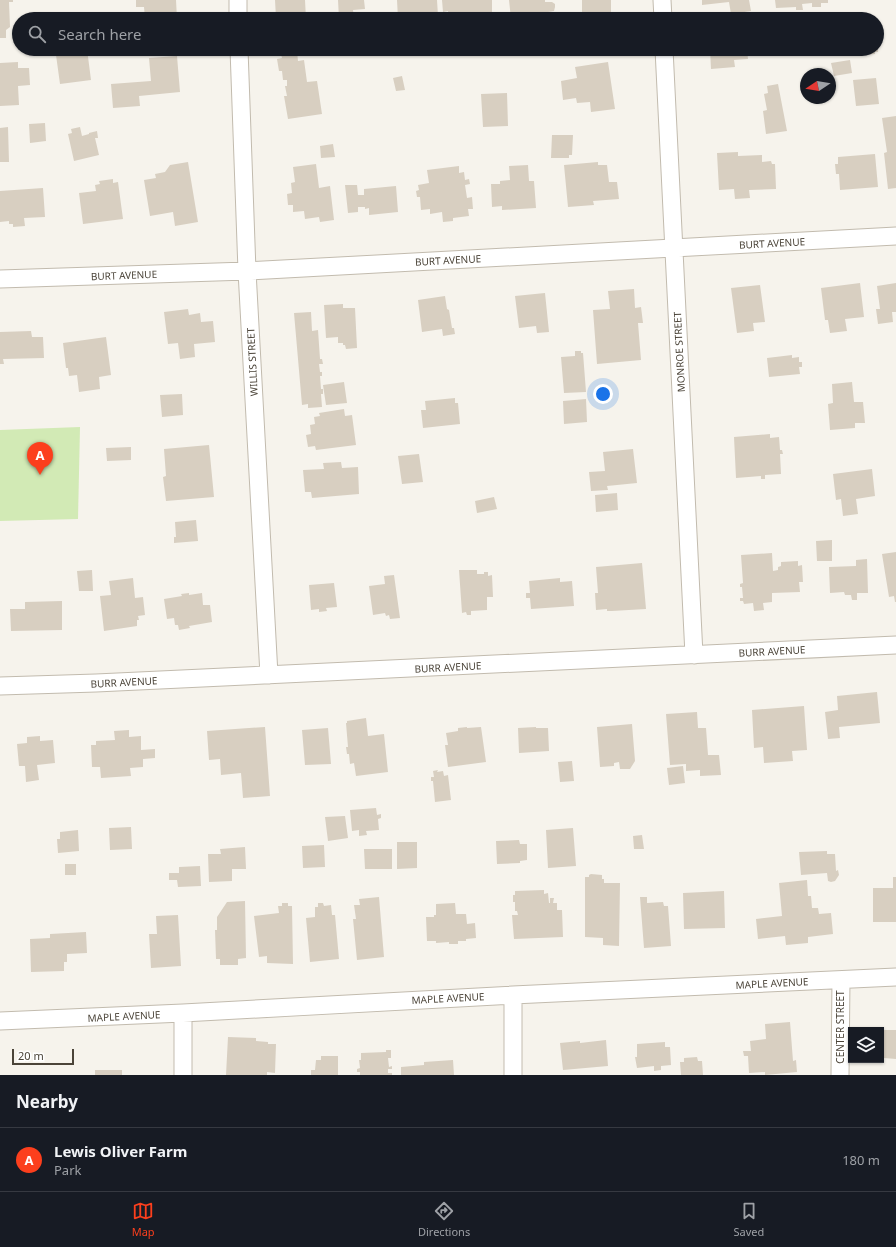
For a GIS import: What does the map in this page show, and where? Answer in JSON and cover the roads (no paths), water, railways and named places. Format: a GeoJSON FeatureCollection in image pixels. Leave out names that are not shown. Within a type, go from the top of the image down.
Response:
{"type":"FeatureCollection","features":[{"type":"Feature","properties":{"kind":"street"},"geometry":{"type":"LineString","coordinates":[[238,0],[238,12]]}},
{"type":"Feature","properties":{"kind":"street"},"geometry":{"type":"LineString","coordinates":[[662,0],[663,12]]}},
{"type":"Feature","properties":{"kind":"street","name":"WILLIS STREET"},"geometry":{"type":"LineString","coordinates":[[239,56],[247,271],[269,675]]}},
{"type":"Feature","properties":{"kind":"street","name":"MONROE STREET"},"geometry":{"type":"LineString","coordinates":[[664,56],[694,655]]}},
{"type":"Feature","properties":{"kind":"street","name":"BURT AVENUE"},"geometry":{"type":"LineString","coordinates":[[0,279],[247,271],[896,236]]}},
{"type":"Feature","properties":{"kind":"street","name":"BURR AVENUE"},"geometry":{"type":"LineString","coordinates":[[0,686],[96,683],[896,645]]}},
{"type":"Feature","properties":{"kind":"street","name":"MAPLE AVENUE"},"geometry":{"type":"LineString","coordinates":[[0,1021],[896,977]]}},
{"type":"Feature","properties":{"kind":"street","name":"CENTER STREET"},"geometry":{"type":"LineString","coordinates":[[840,1075],[841,980]]}},
{"type":"Feature","properties":{"kind":"street"},"geometry":{"type":"LineString","coordinates":[[512,1075],[513,995]]}},
{"type":"Feature","properties":{"kind":"street"},"geometry":{"type":"LineString","coordinates":[[183,1013],[183,1075]]}},
{"type":"Feature","properties":{"kind":"place","name":"Lewis Oliver Farm"},"geometry":{"type":"Point","coordinates":[40,475]}}]}
